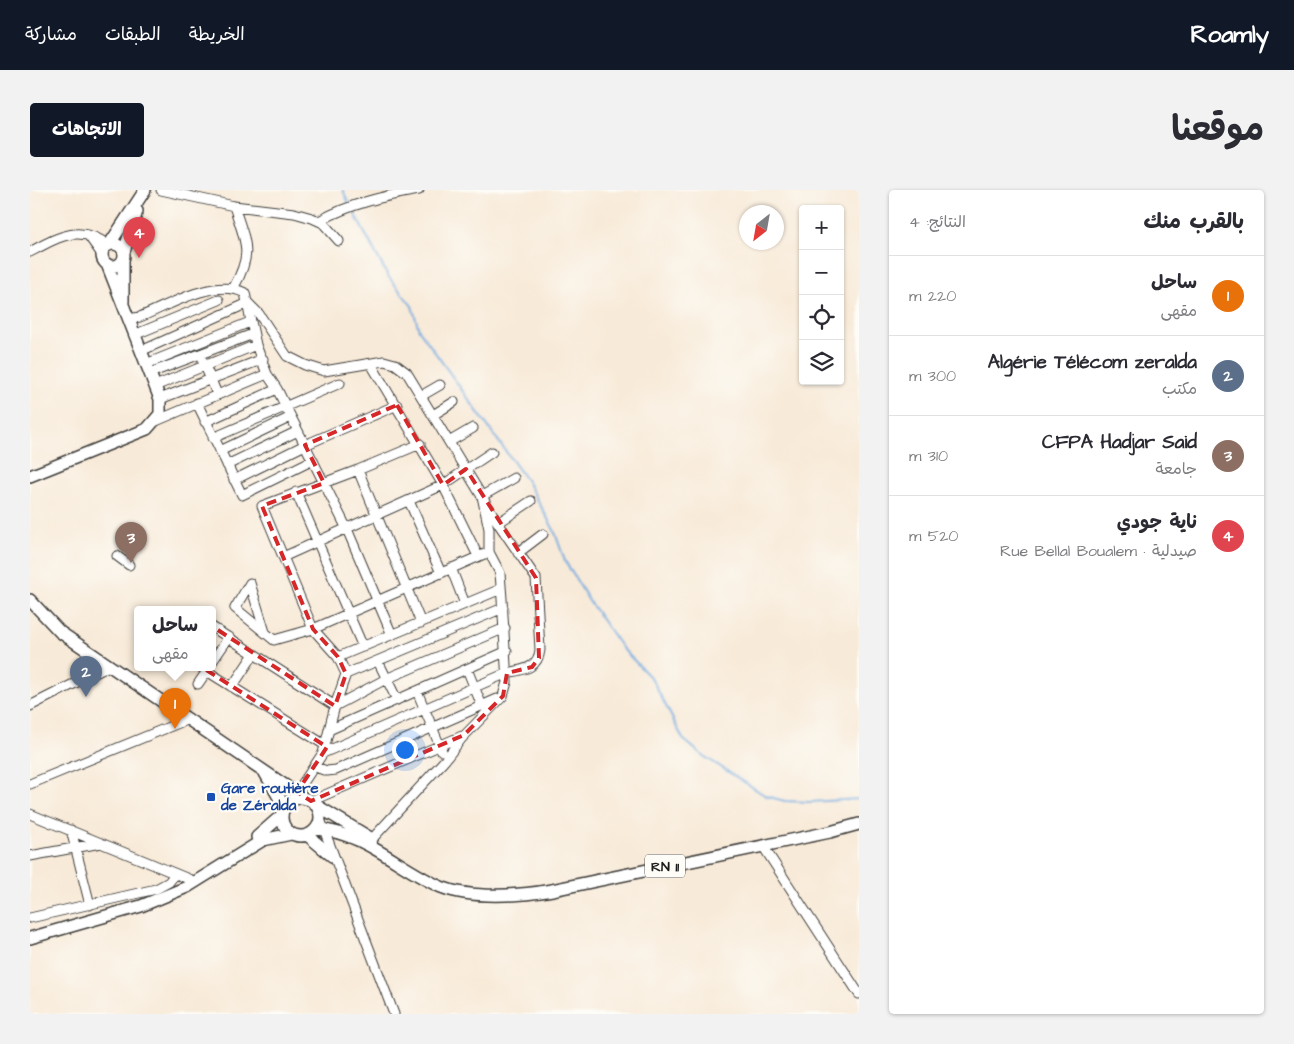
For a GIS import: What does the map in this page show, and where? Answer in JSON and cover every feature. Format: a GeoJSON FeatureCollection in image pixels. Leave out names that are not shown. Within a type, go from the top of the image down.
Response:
{"type":"FeatureCollection","features":[{"type":"Feature","properties":{"kind":"main road"},"geometry":{"type":"LineString","coordinates":[[30,476],[147,429],[156,421],[160,414],[160,399],[126,314],[107,253],[143,194]]}},
{"type":"Feature","properties":{"kind":"main road"},"geometry":{"type":"LineString","coordinates":[[107,253],[116,266],[123,256],[143,194]]}},
{"type":"Feature","properties":{"kind":"main road"},"geometry":{"type":"LineString","coordinates":[[107,253],[120,246],[123,256],[126,314]]}},
{"type":"Feature","properties":{"kind":"main road","name":"RN 11"},"geometry":{"type":"LineString","coordinates":[[30,600],[60,632],[186,720],[430,876],[469,892],[493,895],[534,893],[763,846],[859,824]]}},
{"type":"Feature","properties":{"kind":"main road"},"geometry":{"type":"LineString","coordinates":[[264,771],[281,801],[284,826],[291,834]]}},
{"type":"Feature","properties":{"kind":"main road"},"geometry":{"type":"LineString","coordinates":[[177,890],[260,836],[290,802],[307,799],[316,828],[331,852]]}},
{"type":"Feature","properties":{"kind":"main road"},"geometry":{"type":"LineString","coordinates":[[30,938],[141,906],[194,883],[259,841],[271,836],[291,834],[316,828],[340,832],[379,851],[439,886],[454,891],[469,892]]}},
{"type":"Feature","properties":{"kind":"main road"},"geometry":{"type":"LineString","coordinates":[[331,852],[340,832]]}},
{"type":"Feature","properties":{"kind":"street"},"geometry":{"type":"LineString","coordinates":[[161,190],[234,206],[294,213],[319,221],[339,241]]}},
{"type":"Feature","properties":{"kind":"street"},"geometry":{"type":"LineString","coordinates":[[319,221],[338,211],[378,197],[419,190]]}},
{"type":"Feature","properties":{"kind":"street"},"geometry":{"type":"LineString","coordinates":[[234,206],[248,248],[245,268],[234,287]]}},
{"type":"Feature","properties":{"kind":"street"},"geometry":{"type":"LineString","coordinates":[[30,252],[64,234],[98,237],[107,253]]}},
{"type":"Feature","properties":{"kind":"street"},"geometry":{"type":"LineString","coordinates":[[214,287],[224,314]]}},
{"type":"Feature","properties":{"kind":"street"},"geometry":{"type":"LineString","coordinates":[[126,314],[140,317],[214,287],[234,287],[245,293],[253,334],[267,374],[291,416],[347,529],[392,635]]}},
{"type":"Feature","properties":{"kind":"street"},"geometry":{"type":"LineString","coordinates":[[134,335],[219,300]]}},
{"type":"Feature","properties":{"kind":"street"},"geometry":{"type":"LineString","coordinates":[[141,351],[248,303]]}},
{"type":"Feature","properties":{"kind":"street"},"geometry":{"type":"LineString","coordinates":[[248,303],[259,314],[287,356],[305,365],[324,371],[384,361],[395,364],[407,373],[498,523],[536,578],[538,588],[539,658],[532,667],[507,673],[324,749]]}},
{"type":"Feature","properties":{"kind":"street"},"geometry":{"type":"LineString","coordinates":[[148,368],[250,322]]}},
{"type":"Feature","properties":{"kind":"street"},"geometry":{"type":"LineString","coordinates":[[148,368],[200,354],[253,334]]}},
{"type":"Feature","properties":{"kind":"street"},"geometry":{"type":"LineString","coordinates":[[155,386],[256,345]]}},
{"type":"Feature","properties":{"kind":"street"},"geometry":{"type":"LineString","coordinates":[[200,354],[217,394]]}},
{"type":"Feature","properties":{"kind":"street"},"geometry":{"type":"LineString","coordinates":[[160,399],[262,359]]}},
{"type":"Feature","properties":{"kind":"street"},"geometry":{"type":"LineString","coordinates":[[371,364],[443,485],[478,556]]}},
{"type":"Feature","properties":{"kind":"street"},"geometry":{"type":"LineString","coordinates":[[156,421],[267,374]]}},
{"type":"Feature","properties":{"kind":"street"},"geometry":{"type":"LineString","coordinates":[[213,438],[340,382]]}},
{"type":"Feature","properties":{"kind":"street"},"geometry":{"type":"LineString","coordinates":[[421,396],[440,384]]}},
{"type":"Feature","properties":{"kind":"street"},"geometry":{"type":"LineString","coordinates":[[205,422],[277,389]]}},
{"type":"Feature","properties":{"kind":"street"},"geometry":{"type":"LineString","coordinates":[[433,415],[454,402]]}},
{"type":"Feature","properties":{"kind":"street"},"geometry":{"type":"LineString","coordinates":[[197,403],[242,495],[313,460]]}},
{"type":"Feature","properties":{"kind":"street"},"geometry":{"type":"LineString","coordinates":[[234,480],[305,445],[396,405]]}},
{"type":"Feature","properties":{"kind":"street"},"geometry":{"type":"LineString","coordinates":[[220,451],[291,416]]}},
{"type":"Feature","properties":{"kind":"street"},"geometry":{"type":"LineString","coordinates":[[449,442],[473,428]]}},
{"type":"Feature","properties":{"kind":"street"},"geometry":{"type":"LineString","coordinates":[[227,466],[298,431]]}},
{"type":"Feature","properties":{"kind":"street"},"geometry":{"type":"LineString","coordinates":[[307,799],[315,767],[324,749],[335,706],[346,674],[338,657],[313,629],[262,506],[358,470],[420,444]]}},
{"type":"Feature","properties":{"kind":"street"},"geometry":{"type":"LineString","coordinates":[[284,557],[443,485],[492,452]]}},
{"type":"Feature","properties":{"kind":"street"},"geometry":{"type":"LineString","coordinates":[[358,470],[421,623]]}},
{"type":"Feature","properties":{"kind":"street"},"geometry":{"type":"LineString","coordinates":[[482,496],[514,478]]}},
{"type":"Feature","properties":{"kind":"street"},"geometry":{"type":"LineString","coordinates":[[296,492],[363,647]]}},
{"type":"Feature","properties":{"kind":"street"},"geometry":{"type":"LineString","coordinates":[[372,839],[445,760],[464,735],[503,696],[507,673],[507,651],[500,573],[489,552],[488,529],[482,496]]}},
{"type":"Feature","properties":{"kind":"street"},"geometry":{"type":"LineString","coordinates":[[410,501],[441,573]]}},
{"type":"Feature","properties":{"kind":"street"},"geometry":{"type":"LineString","coordinates":[[498,523],[532,501]]}},
{"type":"Feature","properties":{"kind":"street"},"geometry":{"type":"LineString","coordinates":[[518,553],[543,534]]}},
{"type":"Feature","properties":{"kind":"street"},"geometry":{"type":"LineString","coordinates":[[265,632],[250,583],[235,608],[274,640],[313,629],[348,612],[489,552]]}},
{"type":"Feature","properties":{"kind":"street"},"geometry":{"type":"LineString","coordinates":[[117,556],[129,565]]}},
{"type":"Feature","properties":{"kind":"street"},"geometry":{"type":"LineString","coordinates":[[451,568],[465,604]]}},
{"type":"Feature","properties":{"kind":"street"},"geometry":{"type":"LineString","coordinates":[[338,657],[501,589]]}},
{"type":"Feature","properties":{"kind":"street"},"geometry":{"type":"LineString","coordinates":[[346,674],[503,608]]}},
{"type":"Feature","properties":{"kind":"street"},"geometry":{"type":"LineString","coordinates":[[335,706],[386,679],[505,628]]}},
{"type":"Feature","properties":{"kind":"street"},"geometry":{"type":"LineString","coordinates":[[216,630],[335,706]]}},
{"type":"Feature","properties":{"kind":"street"},"geometry":{"type":"LineString","coordinates":[[216,656],[228,637]]}},
{"type":"Feature","properties":{"kind":"street"},"geometry":{"type":"LineString","coordinates":[[329,730],[507,651]]}},
{"type":"Feature","properties":{"kind":"street"},"geometry":{"type":"LineString","coordinates":[[232,688],[254,654]]}},
{"type":"Feature","properties":{"kind":"street"},"geometry":{"type":"LineString","coordinates":[[378,661],[397,700]]}},
{"type":"Feature","properties":{"kind":"street"},"geometry":{"type":"LineString","coordinates":[[30,706],[109,666]]}},
{"type":"Feature","properties":{"kind":"street"},"geometry":{"type":"LineString","coordinates":[[467,669],[482,706]]}},
{"type":"Feature","properties":{"kind":"street"},"geometry":{"type":"LineString","coordinates":[[198,684],[205,671]]}},
{"type":"Feature","properties":{"kind":"street"},"geometry":{"type":"LineString","coordinates":[[209,671],[324,749]]}},
{"type":"Feature","properties":{"kind":"street"},"geometry":{"type":"LineString","coordinates":[[417,691],[441,746],[445,760]]}},
{"type":"Feature","properties":{"kind":"street"},"geometry":{"type":"LineString","coordinates":[[315,767],[328,771],[336,770],[503,696]]}},
{"type":"Feature","properties":{"kind":"street"},"geometry":{"type":"LineString","coordinates":[[30,784],[186,720]]}},
{"type":"Feature","properties":{"kind":"street"},"geometry":{"type":"LineString","coordinates":[[307,799],[441,746],[464,735]]}},
{"type":"Feature","properties":{"kind":"street"},"geometry":{"type":"LineString","coordinates":[[30,814],[191,880]]}},
{"type":"Feature","properties":{"kind":"street"},"geometry":{"type":"LineString","coordinates":[[316,828],[331,852],[394,1014]]}},
{"type":"Feature","properties":{"kind":"street"},"geometry":{"type":"LineString","coordinates":[[71,830],[90,905]]}},
{"type":"Feature","properties":{"kind":"street"},"geometry":{"type":"LineString","coordinates":[[30,856],[102,843]]}},
{"type":"Feature","properties":{"kind":"street"},"geometry":{"type":"LineString","coordinates":[[763,846],[859,994]]}},
{"type":"Feature","properties":{"kind":"street"},"geometry":{"type":"LineString","coordinates":[[30,918],[156,889],[169,882],[175,874]]}},
{"type":"Feature","properties":{"kind":"highlighted area"},"geometry":{"type":"Polygon","coordinates":[[[397,405],[443,485],[466,469],[536,578],[539,658],[532,667],[507,673],[503,696],[464,735],[311,801],[297,792],[327,747],[172,648],[201,619],[335,706],[346,674],[338,657],[313,629],[262,506],[324,483],[305,445],[397,405]]]}},
{"type":"Feature","properties":{"kind":"waterway"},"geometry":{"type":"LineString","coordinates":[[343,190],[348,202]]}},
{"type":"Feature","properties":{"kind":"waterway"},"geometry":{"type":"LineString","coordinates":[[353,211],[388,276],[412,306],[419,330],[527,481],[554,530],[565,561],[589,601],[622,648],[652,679],[683,739],[702,755],[766,796],[785,801],[810,802],[859,799]]}},
{"type":"Feature","properties":{"kind":"place","name":"ناية جودي"},"geometry":{"type":"Point","coordinates":[139,258]}},
{"type":"Feature","properties":{"kind":"place","name":"CFPA Hadjar Said"},"geometry":{"type":"Point","coordinates":[131,563]}},
{"type":"Feature","properties":{"kind":"place","name":"Algérie Télécom zeralda"},"geometry":{"type":"Point","coordinates":[86,697]}},
{"type":"Feature","properties":{"kind":"place","name":"ساحل"},"geometry":{"type":"Point","coordinates":[175,729]}},
{"type":"Feature","properties":{"kind":"place","name":"Gare routière de Zéralda"},"geometry":{"type":"Point","coordinates":[211,797]}}]}
